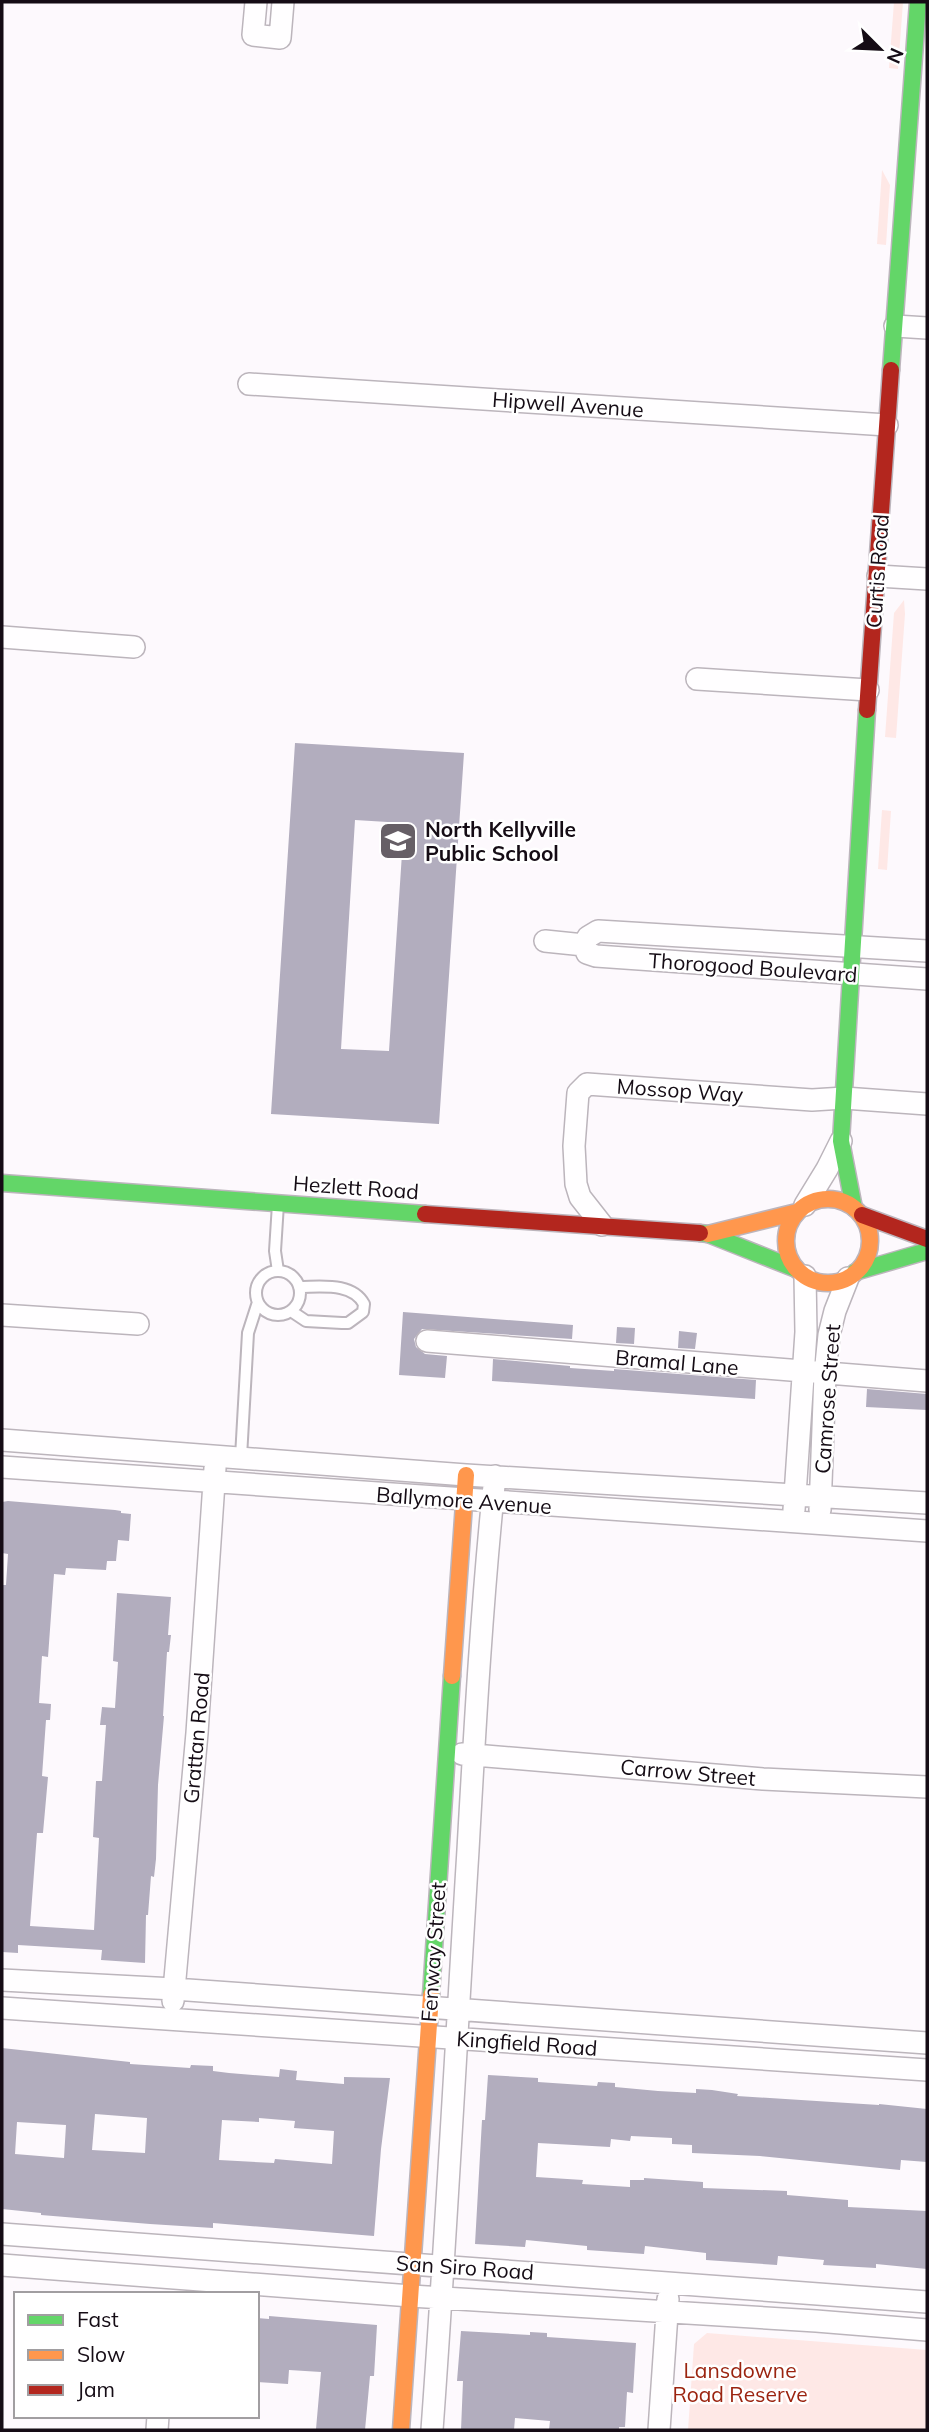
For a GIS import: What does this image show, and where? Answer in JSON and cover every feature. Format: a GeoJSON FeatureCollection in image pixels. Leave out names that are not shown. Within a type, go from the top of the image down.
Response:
{"type":"FeatureCollection","features":[{"type":"Feature","properties":{"kind":"street"},"geometry":{"type":"LineString","coordinates":[[256,2],[253,35],[280,38],[283,2]]}},
{"type":"Feature","properties":{"kind":"street","name":"Curtis Road"},"geometry":{"type":"LineString","coordinates":[[858,1211],[841,1141],[868,690],[918,2]]}},
{"type":"Feature","properties":{"kind":"street"},"geometry":{"type":"LineString","coordinates":[[895,326],[927,328]]}},
{"type":"Feature","properties":{"kind":"street","name":"Hipwell Avenue"},"geometry":{"type":"LineString","coordinates":[[249,384],[887,425]]}},
{"type":"Feature","properties":{"kind":"street"},"geometry":{"type":"LineString","coordinates":[[878,576],[927,579]]}},
{"type":"Feature","properties":{"kind":"street"},"geometry":{"type":"LineString","coordinates":[[2,637],[134,647]]}},
{"type":"Feature","properties":{"kind":"street"},"geometry":{"type":"LineString","coordinates":[[696,679],[868,690]]}},
{"type":"Feature","properties":{"kind":"street","name":"Thorogood Boulevard"},"geometry":{"type":"LineString","coordinates":[[927,951],[598,931],[588,937],[584,945],[587,953],[596,957],[927,979]]}},
{"type":"Feature","properties":{"kind":"street","name":"Thorogood Boulevard"},"geometry":{"type":"LineString","coordinates":[[545,941],[584,945]]}},
{"type":"Feature","properties":{"kind":"street","name":"Mossop Way"},"geometry":{"type":"LineString","coordinates":[[602,1225],[580,1197],[576,1184],[574,1146],[577,1100],[578,1093],[587,1084],[812,1100],[844,1098],[927,1104]]}},
{"type":"Feature","properties":{"kind":"street","name":"Curtis Road"},"geometry":{"type":"LineString","coordinates":[[801,1208],[827,1169],[841,1141]]}},
{"type":"Feature","properties":{"kind":"street","name":"Hezlett Road"},"geometry":{"type":"LineString","coordinates":[[2,1183],[708,1234],[801,1272]]}},
{"type":"Feature","properties":{"kind":"street"},"geometry":{"type":"LineString","coordinates":[[927,1239],[858,1211],[845,1202],[825,1198],[801,1208],[787,1230],[786,1241],[791,1261],[801,1272],[813,1280],[831,1283],[927,1251]]}},
{"type":"Feature","properties":{"kind":"street","name":"Hezlett Road"},"geometry":{"type":"LineString","coordinates":[[708,1234],[766,1221],[801,1208]]}},
{"type":"Feature","properties":{"kind":"street"},"geometry":{"type":"LineString","coordinates":[[851,1275],[862,1265],[869,1250],[869,1231],[858,1211]]}},
{"type":"Feature","properties":{"kind":"street","name":"Camrose Street"},"geometry":{"type":"LineString","coordinates":[[794,1522],[806,1332],[801,1272]]}},
{"type":"Feature","properties":{"kind":"street","name":"Camrose Street"},"geometry":{"type":"LineString","coordinates":[[820,1524],[825,1374],[829,1335],[835,1311],[851,1275]]}},
{"type":"Feature","properties":{"kind":"street"},"geometry":{"type":"LineString","coordinates":[[2,1315],[138,1324]]}},
{"type":"Feature","properties":{"kind":"street","name":"Bramal Lane"},"geometry":{"type":"LineString","coordinates":[[427,1341],[927,1381]]}},
{"type":"Feature","properties":{"kind":"street","name":"Ballymore Avenue"},"geometry":{"type":"LineString","coordinates":[[2,1440],[467,1475],[927,1503]]}},
{"type":"Feature","properties":{"kind":"street","name":"Grattan Road"},"geometry":{"type":"LineString","coordinates":[[172,2020],[197,1733],[216,1455]]}},
{"type":"Feature","properties":{"kind":"street","name":"Ballymore Avenue"},"geometry":{"type":"LineString","coordinates":[[2,1467],[927,1531]]}},
{"type":"Feature","properties":{"kind":"street","name":"Fenway Street"},"geometry":{"type":"LineString","coordinates":[[401,2430],[467,1475]]}},
{"type":"Feature","properties":{"kind":"street","name":"Fenway Street"},"geometry":{"type":"LineString","coordinates":[[432,2430],[473,1755],[495,1476]]}},
{"type":"Feature","properties":{"kind":"street","name":"Carrow Street"},"geometry":{"type":"LineString","coordinates":[[448,1752],[763,1779],[927,1787]]}},
{"type":"Feature","properties":{"kind":"street","name":"Kingfield Road"},"geometry":{"type":"LineString","coordinates":[[2,1980],[174,1989],[927,2043]]}},
{"type":"Feature","properties":{"kind":"street","name":"Kingfield Road"},"geometry":{"type":"LineString","coordinates":[[2,2008],[927,2070]]}},
{"type":"Feature","properties":{"kind":"street","name":"San Siro Road"},"geometry":{"type":"LineString","coordinates":[[2,2234],[927,2302]]}},
{"type":"Feature","properties":{"kind":"street"},"geometry":{"type":"LineString","coordinates":[[167,2286],[169,2246]]}},
{"type":"Feature","properties":{"kind":"street","name":"San Siro Road"},"geometry":{"type":"LineString","coordinates":[[2,2265],[167,2286],[411,2296],[927,2330]]}},
{"type":"Feature","properties":{"kind":"street"},"geometry":{"type":"LineString","coordinates":[[659,2430],[669,2283]]}},
{"type":"Feature","properties":{"kind":"lane"},"geometry":{"type":"LineString","coordinates":[[278,1202],[275,1251],[278,1271]]}},
{"type":"Feature","properties":{"kind":"lane"},"geometry":{"type":"LineString","coordinates":[[278,1271],[291,1276],[299,1287],[299,1300],[291,1311],[285,1314],[266,1312],[256,1295],[260,1281],[278,1271]]}},
{"type":"Feature","properties":{"kind":"lane"},"geometry":{"type":"LineString","coordinates":[[291,1311],[306,1321],[342,1323],[348,1323],[363,1312],[364,1304],[353,1291],[341,1288],[299,1287]]}},
{"type":"Feature","properties":{"kind":"lane"},"geometry":{"type":"LineString","coordinates":[[241,1457],[248,1333],[258,1302]]}},
{"type":"Feature","properties":{"kind":"green space"},"geometry":{"type":"Polygon","coordinates":[[[894,2],[903,2],[898,69],[889,68],[894,2]]]}},
{"type":"Feature","properties":{"kind":"green space"},"geometry":{"type":"Polygon","coordinates":[[[882,170],[890,185],[886,245],[877,244],[882,170]]]}},
{"type":"Feature","properties":{"kind":"green space"},"geometry":{"type":"Polygon","coordinates":[[[904,600],[896,738],[885,737],[894,613],[904,600]]]}},
{"type":"Feature","properties":{"kind":"green space"},"geometry":{"type":"Polygon","coordinates":[[[882,810],[891,811],[887,870],[878,869],[882,810]]]}},
{"type":"Feature","properties":{"kind":"green space","name":"Lansdowne Road Reserve"},"geometry":{"type":"Polygon","coordinates":[[[707,2333],[927,2350],[927,2430],[688,2430],[694,2344],[707,2333]]]}},
{"type":"Feature","properties":{"kind":"building"},"geometry":{"type":"Polygon","coordinates":[[[295,743],[464,753],[439,1124],[271,1114],[295,743]],[[355,820],[341,1049],[389,1051],[404,823],[355,820]]]}},
{"type":"Feature","properties":{"kind":"building"},"geometry":{"type":"Polygon","coordinates":[[[403,1312],[573,1325],[572,1339],[422,1329],[414,1339],[416,1347],[425,1354],[447,1356],[445,1378],[399,1375],[403,1312]]]}},
{"type":"Feature","properties":{"kind":"building"},"geometry":{"type":"Polygon","coordinates":[[[617,1327],[635,1328],[634,1344],[616,1343],[617,1327]]]}},
{"type":"Feature","properties":{"kind":"building"},"geometry":{"type":"Polygon","coordinates":[[[679,1331],[697,1333],[695,1349],[678,1348],[679,1331]]]}},
{"type":"Feature","properties":{"kind":"building"},"geometry":{"type":"Polygon","coordinates":[[[493,1359],[570,1368],[756,1380],[755,1399],[492,1381],[493,1359]]]}},
{"type":"Feature","properties":{"kind":"building"},"geometry":{"type":"Polygon","coordinates":[[[867,1389],[927,1394],[927,1410],[866,1407],[867,1389]]]}},
{"type":"Feature","properties":{"kind":"building"},"geometry":{"type":"Polygon","coordinates":[[[2,1502],[115,1510],[131,1514],[129,1541],[118,1540],[116,1561],[107,1561],[106,1570],[66,1568],[65,1575],[54,1574],[48,1657],[42,1656],[39,1703],[51,1704],[50,1720],[46,1720],[42,1776],[48,1777],[43,1833],[37,1833],[30,1926],[94,1930],[99,1838],[93,1837],[96,1781],[102,1781],[106,1725],[100,1725],[102,1707],[115,1708],[118,1662],[113,1661],[117,1593],[171,1597],[168,1635],[171,1635],[167,1652],[158,1785],[156,1859],[146,1915],[145,1963],[101,1960],[102,1950],[18,1945],[18,1953],[2,1952],[2,1585],[6,1585],[8,1554],[2,1553],[2,1502]]]}},
{"type":"Feature","properties":{"kind":"building"},"geometry":{"type":"Polygon","coordinates":[[[2,2048],[130,2064],[190,2068],[191,2065],[213,2066],[213,2071],[279,2077],[280,2069],[297,2071],[296,2080],[344,2084],[344,2077],[390,2078],[374,2236],[213,2223],[213,2228],[150,2224],[2,2209],[2,2048]],[[95,2114],[92,2150],[145,2153],[147,2118],[95,2114]],[[259,2118],[259,2122],[222,2120],[219,2160],[274,2163],[275,2159],[332,2164],[334,2131],[294,2128],[295,2121],[259,2118]],[[17,2122],[15,2154],[64,2158],[66,2125],[17,2122]]]}},
{"type":"Feature","properties":{"kind":"building"},"geometry":{"type":"Polygon","coordinates":[[[488,2075],[538,2078],[538,2082],[597,2086],[598,2082],[615,2083],[615,2087],[658,2091],[696,2093],[696,2089],[712,2090],[738,2094],[737,2096],[927,2109],[927,2162],[901,2160],[900,2170],[760,2156],[692,2153],[692,2145],[672,2144],[672,2138],[631,2136],[630,2141],[611,2139],[610,2147],[538,2143],[536,2177],[630,2187],[630,2180],[644,2178],[703,2182],[703,2188],[787,2191],[787,2195],[848,2200],[848,2207],[927,2211],[927,2269],[876,2264],[876,2268],[823,2265],[824,2260],[778,2256],[777,2265],[706,2260],[706,2253],[645,2246],[644,2254],[587,2250],[587,2246],[526,2240],[525,2247],[475,2244],[482,2120],[485,2120],[488,2075]]]}},
{"type":"Feature","properties":{"kind":"building"},"geometry":{"type":"Polygon","coordinates":[[[269,2316],[377,2325],[374,2376],[370,2376],[365,2430],[316,2429],[321,2372],[289,2370],[288,2384],[259,2382],[259,2318],[269,2319],[269,2316]]]}},
{"type":"Feature","properties":{"kind":"building"},"geometry":{"type":"Polygon","coordinates":[[[461,2331],[530,2335],[530,2332],[547,2333],[547,2337],[636,2343],[633,2393],[627,2392],[625,2427],[619,2427],[619,2430],[549,2430],[550,2421],[515,2418],[514,2430],[461,2430],[463,2381],[457,2381],[461,2331]]]}},
{"type":"Feature","properties":{"kind":"traffic: fast"},"geometry":{"type":"LineString","coordinates":[[891,370],[918,2]]}},
{"type":"Feature","properties":{"kind":"traffic: fast"},"geometry":{"type":"LineString","coordinates":[[854,1208],[841,1141],[867,710]]}},
{"type":"Feature","properties":{"kind":"traffic: fast"},"geometry":{"type":"LineString","coordinates":[[2,1183],[425,1214]]}},
{"type":"Feature","properties":{"kind":"traffic: fast"},"geometry":{"type":"LineString","coordinates":[[700,1233],[796,1269]]}},
{"type":"Feature","properties":{"kind":"traffic: fast"},"geometry":{"type":"LineString","coordinates":[[855,1272],[927,1251]]}},
{"type":"Feature","properties":{"kind":"traffic: fast"},"geometry":{"type":"LineString","coordinates":[[431,1995],[452,1676]]}},
{"type":"Feature","properties":{"kind":"traffic: slow"},"geometry":{"type":"LineString","coordinates":[[828,1199],[844,1202],[858,1211],[867,1225],[870,1241],[867,1257],[858,1271],[844,1280],[828,1283],[812,1280],[798,1271],[789,1257],[786,1241],[789,1225],[798,1211],[812,1202],[828,1199]]}},
{"type":"Feature","properties":{"kind":"traffic: slow"},"geometry":{"type":"LineString","coordinates":[[708,1234],[797,1212]]}},
{"type":"Feature","properties":{"kind":"traffic: slow"},"geometry":{"type":"LineString","coordinates":[[452,1676],[466,1475]]}},
{"type":"Feature","properties":{"kind":"traffic: slow"},"geometry":{"type":"LineString","coordinates":[[401,2430],[431,1995]]}},
{"type":"Feature","properties":{"kind":"traffic: jam"},"geometry":{"type":"LineString","coordinates":[[867,710],[891,370]]}},
{"type":"Feature","properties":{"kind":"traffic: jam"},"geometry":{"type":"LineString","coordinates":[[425,1214],[700,1233]]}},
{"type":"Feature","properties":{"kind":"traffic: jam"},"geometry":{"type":"LineString","coordinates":[[862,1215],[927,1239]]}},
{"type":"Feature","properties":{"kind":"place","name":"North Kellyville Public School"},"geometry":{"type":"Point","coordinates":[398,841]}}]}
